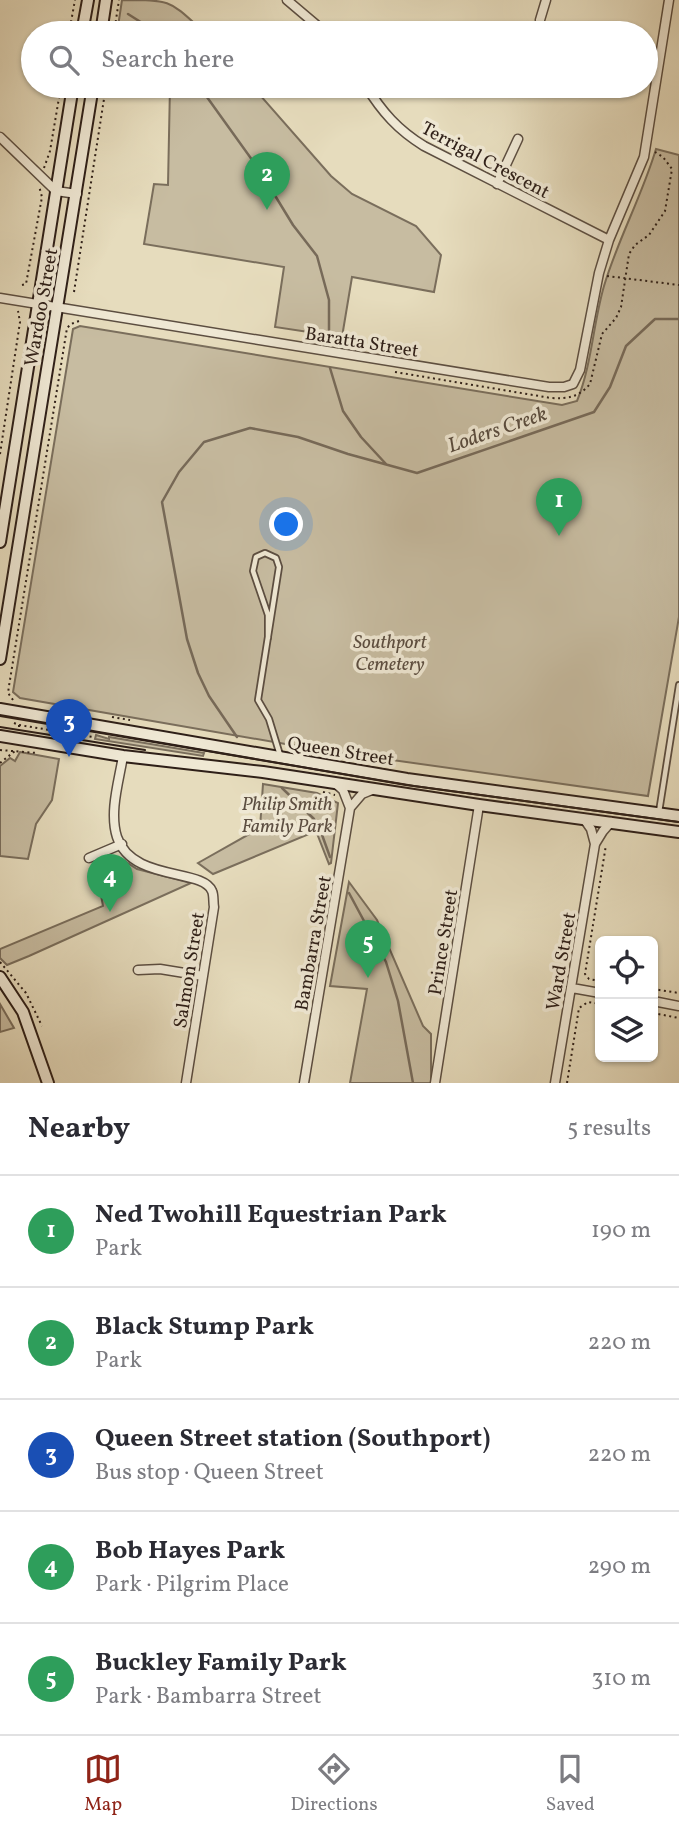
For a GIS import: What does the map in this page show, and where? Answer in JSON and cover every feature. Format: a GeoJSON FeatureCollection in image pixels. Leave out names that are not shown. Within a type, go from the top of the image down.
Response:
{"type":"FeatureCollection","features":[{"type":"Feature","properties":{"kind":"street"},"geometry":{"type":"LineString","coordinates":[[84,21],[88,0]]}},
{"type":"Feature","properties":{"kind":"street"},"geometry":{"type":"LineString","coordinates":[[103,21],[106,0]]}},
{"type":"Feature","properties":{"kind":"street"},"geometry":{"type":"LineString","coordinates":[[287,0],[312,21]]}},
{"type":"Feature","properties":{"kind":"street"},"geometry":{"type":"LineString","coordinates":[[540,20],[546,0]]}},
{"type":"Feature","properties":{"kind":"street","name":"Baratta Street"},"geometry":{"type":"LineString","coordinates":[[658,67],[669,0]]}},
{"type":"Feature","properties":{"kind":"street","name":"Wardoo Street"},"geometry":{"type":"LineString","coordinates":[[0,542],[71,98]]}},
{"type":"Feature","properties":{"kind":"street","name":"Wardoo Street"},"geometry":{"type":"LineString","coordinates":[[0,659],[91,98]]}},
{"type":"Feature","properties":{"kind":"street","name":"Terrigal Crescent"},"geometry":{"type":"LineString","coordinates":[[374,98],[383,113],[408,135],[497,184],[609,240]]}},
{"type":"Feature","properties":{"kind":"street","name":"Baratta Street"},"geometry":{"type":"LineString","coordinates":[[0,298],[549,387],[564,387],[573,384],[580,370],[598,274],[609,240],[644,158],[653,98]]}},
{"type":"Feature","properties":{"kind":"street"},"geometry":{"type":"LineString","coordinates":[[0,137],[56,191],[77,194]]}},
{"type":"Feature","properties":{"kind":"street"},"geometry":{"type":"LineString","coordinates":[[497,184],[518,139]]}},
{"type":"Feature","properties":{"kind":"street","name":"Queen Street"},"geometry":{"type":"LineString","coordinates":[[0,709],[407,779],[679,816]]}},
{"type":"Feature","properties":{"kind":"street","name":"Queen Street"},"geometry":{"type":"LineString","coordinates":[[0,736],[123,756],[192,762],[480,806],[679,832]]}},
{"type":"Feature","properties":{"kind":"street"},"geometry":{"type":"LineString","coordinates":[[89,858],[122,844],[118,839],[114,818],[123,756]]}},
{"type":"Feature","properties":{"kind":"street"},"geometry":{"type":"LineString","coordinates":[[336,784],[343,790],[351,808],[362,794],[373,790]]}},
{"type":"Feature","properties":{"kind":"street","name":"Prince Street"},"geometry":{"type":"LineString","coordinates":[[435,1083],[480,806]]}},
{"type":"Feature","properties":{"kind":"street","name":"Bambarra Street"},"geometry":{"type":"LineString","coordinates":[[304,1083],[351,808]]}},
{"type":"Feature","properties":{"kind":"street"},"geometry":{"type":"LineString","coordinates":[[584,818],[591,829],[595,844]]}},
{"type":"Feature","properties":{"kind":"street","name":"Ward Street"},"geometry":{"type":"LineString","coordinates":[[555,1083],[595,844],[611,822]]}},
{"type":"Feature","properties":{"kind":"street","name":"Salmon Street"},"geometry":{"type":"LineString","coordinates":[[122,844],[140,862],[158,872],[202,880],[212,890],[214,907],[186,1083]]}},
{"type":"Feature","properties":{"kind":"street"},"geometry":{"type":"LineString","coordinates":[[138,970],[160,969],[203,976]]}},
{"type":"Feature","properties":{"kind":"street"},"geometry":{"type":"LineString","coordinates":[[2,982],[23,1012],[48,1083]]}},
{"type":"Feature","properties":{"kind":"street"},"geometry":{"type":"LineString","coordinates":[[572,988],[595,992]]}},
{"type":"Feature","properties":{"kind":"street"},"geometry":{"type":"LineString","coordinates":[[658,1002],[679,1006]]}},
{"type":"Feature","properties":{"kind":"lane"},"geometry":{"type":"LineString","coordinates":[[268,638],[268,615],[253,566],[256,557],[265,553],[276,558],[279,565],[268,638],[258,702],[269,719],[280,758]]}},
{"type":"Feature","properties":{"kind":"lane"},"geometry":{"type":"LineString","coordinates":[[658,813],[679,685]]}},
{"type":"Feature","properties":{"kind":"path"},"geometry":{"type":"LineString","coordinates":[[71,21],[75,0]]}},
{"type":"Feature","properties":{"kind":"path"},"geometry":{"type":"LineString","coordinates":[[116,21],[120,0]]}},
{"type":"Feature","properties":{"kind":"path"},"geometry":{"type":"LineString","coordinates":[[74,292],[104,98]]}},
{"type":"Feature","properties":{"kind":"path"},"geometry":{"type":"LineString","coordinates":[[386,370],[551,398],[576,396],[590,384],[602,334],[621,307],[629,254],[635,245],[649,235],[665,211],[672,169],[663,157],[645,146]]}},
{"type":"Feature","properties":{"kind":"path"},"geometry":{"type":"LineString","coordinates":[[598,274],[679,285]]}},
{"type":"Feature","properties":{"kind":"path"},"geometry":{"type":"LineString","coordinates":[[0,454],[20,322],[18,311]]}},
{"type":"Feature","properties":{"kind":"path"},"geometry":{"type":"LineString","coordinates":[[17,702],[10,697],[9,687],[67,328],[76,321],[83,321]]}},
{"type":"Feature","properties":{"kind":"path"},"geometry":{"type":"LineString","coordinates":[[110,717],[137,722]]}},
{"type":"Feature","properties":{"kind":"path"},"geometry":{"type":"LineString","coordinates":[[14,718],[13,724],[93,737]]}},
{"type":"Feature","properties":{"kind":"path"},"geometry":{"type":"LineString","coordinates":[[19,725],[19,730]]}},
{"type":"Feature","properties":{"kind":"path"},"geometry":{"type":"LineString","coordinates":[[0,763],[16,750]]}},
{"type":"Feature","properties":{"kind":"path"},"geometry":{"type":"LineString","coordinates":[[595,980],[589,979],[585,974],[607,839]]}},
{"type":"Feature","properties":{"kind":"path"},"geometry":{"type":"LineString","coordinates":[[0,962],[26,993],[42,1026]]}},
{"type":"Feature","properties":{"kind":"path"},"geometry":{"type":"LineString","coordinates":[[658,990],[679,993]]}},
{"type":"Feature","properties":{"kind":"path"},"geometry":{"type":"LineString","coordinates":[[567,1083],[579,1008],[588,1002],[595,1003]]}},
{"type":"Feature","properties":{"kind":"path"},"geometry":{"type":"LineString","coordinates":[[658,1014],[679,1018]]}},
{"type":"Feature","properties":{"kind":"green space"},"geometry":{"type":"Polygon","coordinates":[[[122,0],[169,4],[192,21],[119,21],[122,0]]]}},
{"type":"Feature","properties":{"kind":"green space"},"geometry":{"type":"Polygon","coordinates":[[[170,98],[263,98],[331,176],[352,194],[416,226],[441,255],[434,292],[352,277],[342,337],[275,327],[284,267],[144,244],[154,184],[168,185],[170,98]]]}},
{"type":"Feature","properties":{"kind":"green space","name":"Southport Cemetery"},"geometry":{"type":"Polygon","coordinates":[[[656,149],[679,155],[679,617],[648,796],[314,749],[20,698],[13,692],[73,329],[80,326],[562,405],[577,401],[586,373],[604,286],[656,149]]]}},
{"type":"Feature","properties":{"kind":"green space"},"geometry":{"type":"Polygon","coordinates":[[[96,735],[204,753],[203,756],[95,739],[96,735]]]}},
{"type":"Feature","properties":{"kind":"green space"},"geometry":{"type":"Polygon","coordinates":[[[20,752],[59,759],[52,800],[36,824],[28,859],[0,856],[0,766],[10,758],[15,761],[20,752]]]}},
{"type":"Feature","properties":{"kind":"green space","name":"Philip Smith Family Park"},"geometry":{"type":"Polygon","coordinates":[[[263,784],[317,793],[338,803],[331,863],[329,864],[316,831],[213,874],[198,863],[260,828],[263,784]]]}},
{"type":"Feature","properties":{"kind":"green space"},"geometry":{"type":"Polygon","coordinates":[[[112,856],[137,869],[191,883],[7,965],[0,958],[0,949],[103,906],[96,869],[112,856]]]}},
{"type":"Feature","properties":{"kind":"green space"},"geometry":{"type":"Polygon","coordinates":[[[349,882],[377,920],[423,1026],[431,1034],[431,1083],[350,1083],[367,989],[330,986],[349,882]]]}},
{"type":"Feature","properties":{"kind":"green space"},"geometry":{"type":"Polygon","coordinates":[[[0,1004],[14,1028],[0,1032],[0,1004]]]}},
{"type":"Feature","properties":{"kind":"waterway","name":"Loders Creek"},"geometry":{"type":"LineString","coordinates":[[128,14],[139,21]]}},
{"type":"Feature","properties":{"kind":"waterway","name":"Loders Creek"},"geometry":{"type":"LineString","coordinates":[[208,98],[317,256],[329,300],[329,338]]}},
{"type":"Feature","properties":{"kind":"waterway"},"geometry":{"type":"LineString","coordinates":[[237,737],[209,696],[187,639],[162,502],[179,472],[204,442],[250,428],[298,437],[417,473],[594,412],[610,387],[626,346],[655,319],[679,319]]}},
{"type":"Feature","properties":{"kind":"waterway","name":"Loders Creek"},"geometry":{"type":"LineString","coordinates":[[330,368],[343,411],[361,437],[386,464]]}},
{"type":"Feature","properties":{"kind":"waterway"},"geometry":{"type":"LineString","coordinates":[[282,788],[314,819],[330,857]]}},
{"type":"Feature","properties":{"kind":"waterway"},"geometry":{"type":"LineString","coordinates":[[349,893],[386,962],[398,1001],[413,1083]]}},
{"type":"Feature","properties":{"kind":"tram line"},"geometry":{"type":"LineString","coordinates":[[0,716],[414,786],[679,822]]}},
{"type":"Feature","properties":{"kind":"tram line"},"geometry":{"type":"LineString","coordinates":[[0,727],[145,750]]}},
{"type":"Feature","properties":{"kind":"place","name":"Black Stump Park"},"geometry":{"type":"Point","coordinates":[267,210]}},
{"type":"Feature","properties":{"kind":"place","name":"Ned Twohill Equestrian Park"},"geometry":{"type":"Point","coordinates":[559,536]}},
{"type":"Feature","properties":{"kind":"place","name":"Queen Street station (Southport)"},"geometry":{"type":"Point","coordinates":[69,757]}},
{"type":"Feature","properties":{"kind":"place","name":"Bob Hayes Park"},"geometry":{"type":"Point","coordinates":[110,912]}},
{"type":"Feature","properties":{"kind":"place","name":"Buckley Family Park"},"geometry":{"type":"Point","coordinates":[368,978]}}]}
